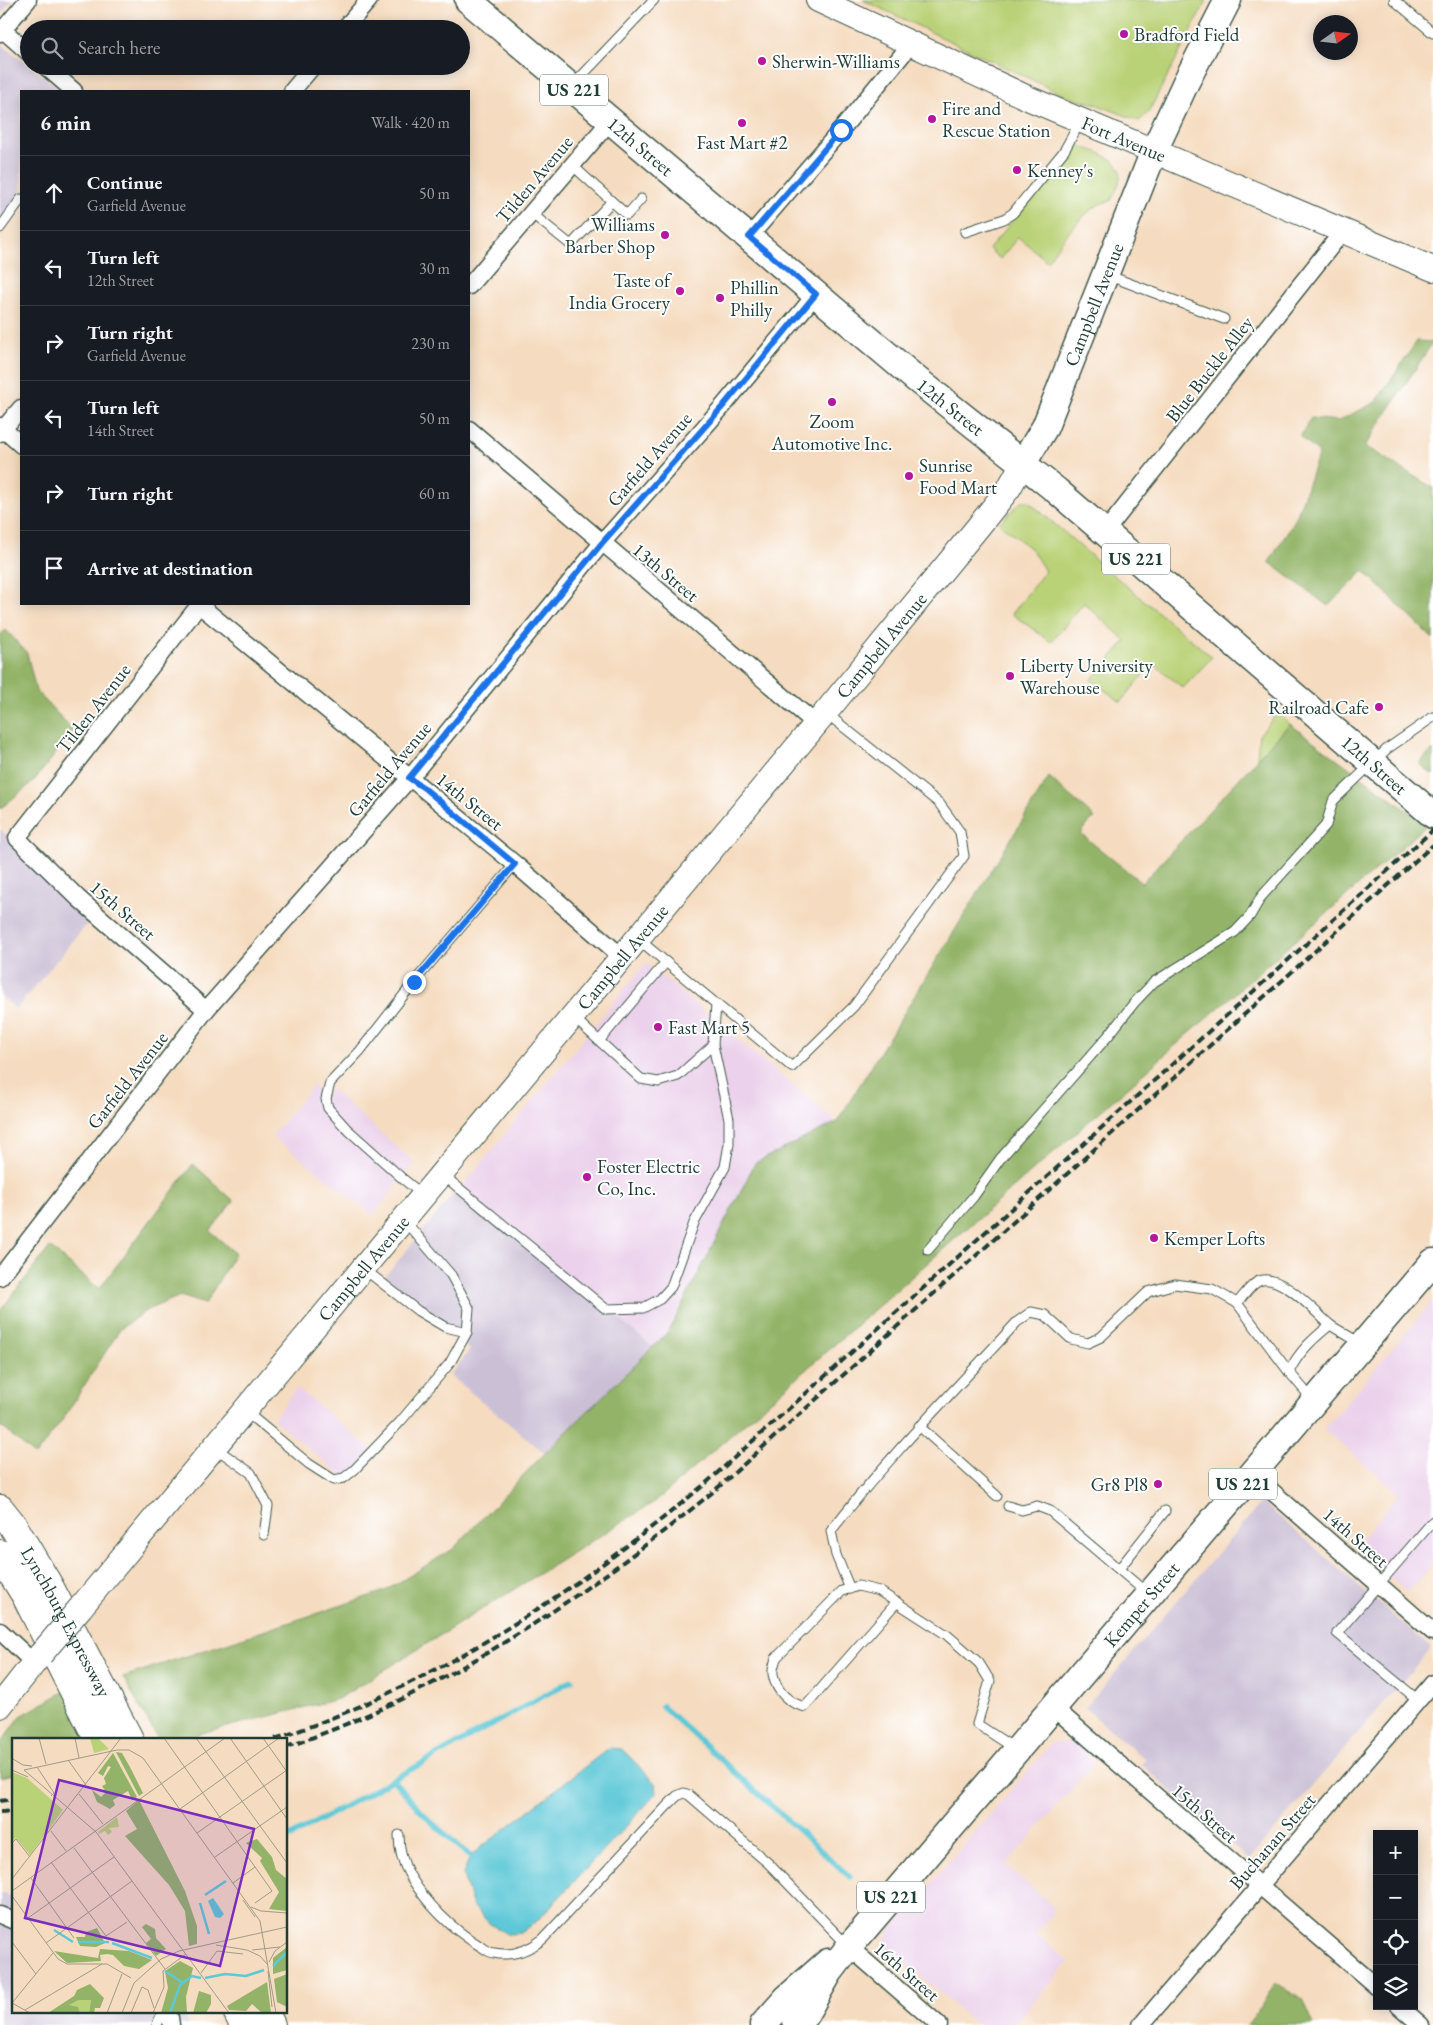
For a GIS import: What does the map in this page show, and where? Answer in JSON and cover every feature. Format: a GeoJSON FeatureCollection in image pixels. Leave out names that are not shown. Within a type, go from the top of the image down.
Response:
{"type":"FeatureCollection","features":[{"type":"Feature","properties":{"kind":"highway","name":"Lynchburg Expressway"},"geometry":{"type":"LineString","coordinates":[[0,1509],[12,1524],[49,1586],[128,1738]]}},
{"type":"Feature","properties":{"kind":"highway","name":"Lynchburg Expressway"},"geometry":{"type":"LineString","coordinates":[[0,1554],[26,1596],[97,1738]]}},
{"type":"Feature","properties":{"kind":"highway"},"geometry":{"type":"LineString","coordinates":[[220,2012],[224,2025]]}},
{"type":"Feature","properties":{"kind":"highway"},"geometry":{"type":"LineString","coordinates":[[238,2012],[244,2025]]}},
{"type":"Feature","properties":{"kind":"highway"},"geometry":{"type":"LineString","coordinates":[[264,2012],[270,2025]]}},
{"type":"Feature","properties":{"kind":"main road","name":"12th Street"},"geometry":{"type":"LineString","coordinates":[[468,0],[943,402],[1023,463],[1105,532],[1433,815]]}},
{"type":"Feature","properties":{"kind":"main road","name":"Fort Avenue"},"geometry":{"type":"LineString","coordinates":[[818,0],[911,44],[1173,161],[1433,269]]}},
{"type":"Feature","properties":{"kind":"main road","name":"Campbell Avenue"},"geometry":{"type":"LineString","coordinates":[[0,1706],[37,1658],[424,1196],[621,956],[978,528],[1009,488],[1045,427],[1154,151],[1186,82],[1228,0]]}},
{"type":"Feature","properties":{"kind":"main road","name":"Kemper Street"},"geometry":{"type":"LineString","coordinates":[[796,2025],[805,2015],[829,1973],[849,1947],[1433,1262]]}},
{"type":"Feature","properties":{"kind":"main road","name":"Kemper Street"},"geometry":{"type":"LineString","coordinates":[[763,2025],[786,1998],[822,1966],[849,1947]]}},
{"type":"Feature","properties":{"kind":"street"},"geometry":{"type":"LineString","coordinates":[[20,46],[1,32],[28,0]]}},
{"type":"Feature","properties":{"kind":"street"},"geometry":{"type":"LineString","coordinates":[[352,20],[369,0]]}},
{"type":"Feature","properties":{"kind":"street"},"geometry":{"type":"LineString","coordinates":[[749,237],[841,130],[911,44]]}},
{"type":"Feature","properties":{"kind":"street"},"geometry":{"type":"LineString","coordinates":[[55,75],[73,90]]}},
{"type":"Feature","properties":{"kind":"street"},"geometry":{"type":"LineString","coordinates":[[293,90],[305,75]]}},
{"type":"Feature","properties":{"kind":"street","name":"Tilden Avenue"},"geometry":{"type":"LineString","coordinates":[[470,285],[610,121]]}},
{"type":"Feature","properties":{"kind":"street","name":"Blue Buckle Alley"},"geometry":{"type":"LineString","coordinates":[[1105,532],[1343,231]]}},
{"type":"Feature","properties":{"kind":"street","name":"Garfield Avenue"},"geometry":{"type":"LineString","coordinates":[[0,1277],[206,1010],[409,778],[602,543],[724,405],[816,294]]}},
{"type":"Feature","properties":{"kind":"street"},"geometry":{"type":"LineString","coordinates":[[20,409],[1,429],[20,444]]}},
{"type":"Feature","properties":{"kind":"street","name":"13th Street"},"geometry":{"type":"LineString","coordinates":[[470,430],[602,543],[821,718]]}},
{"type":"Feature","properties":{"kind":"street","name":"Tilden Avenue"},"geometry":{"type":"LineString","coordinates":[[17,838],[198,605]]}},
{"type":"Feature","properties":{"kind":"street","name":"14th Street"},"geometry":{"type":"LineString","coordinates":[[200,605],[409,778],[424,788],[621,956]]}},
{"type":"Feature","properties":{"kind":"street","name":"15th Street"},"geometry":{"type":"LineString","coordinates":[[17,838],[78,898],[206,1010]]}},
{"type":"Feature","properties":{"kind":"street","name":"14th Street"},"geometry":{"type":"LineString","coordinates":[[1252,1474],[1433,1632]]}},
{"type":"Feature","properties":{"kind":"street"},"geometry":{"type":"LineString","coordinates":[[0,1630],[37,1658]]}},
{"type":"Feature","properties":{"kind":"street","name":"Buchanan Street"},"geometry":{"type":"LineString","coordinates":[[1141,2025],[1433,1683]]}},
{"type":"Feature","properties":{"kind":"street","name":"15th Street"},"geometry":{"type":"LineString","coordinates":[[1053,1707],[1373,1984]]}},
{"type":"Feature","properties":{"kind":"street"},"geometry":{"type":"LineString","coordinates":[[0,1915],[12,1919]]}},
{"type":"Feature","properties":{"kind":"street","name":"16th Street"},"geometry":{"type":"LineString","coordinates":[[849,1947],[939,2025]]}},
{"type":"Feature","properties":{"kind":"street"},"geometry":{"type":"LineString","coordinates":[[1403,2010],[1420,2025]]}},
{"type":"Feature","properties":{"kind":"street"},"geometry":{"type":"LineString","coordinates":[[169,2012],[172,2025]]}},
{"type":"Feature","properties":{"kind":"lane"},"geometry":{"type":"LineString","coordinates":[[571,87],[654,0]]}},
{"type":"Feature","properties":{"kind":"lane"},"geometry":{"type":"LineString","coordinates":[[1394,0],[1433,33]]}},
{"type":"Feature","properties":{"kind":"lane"},"geometry":{"type":"LineString","coordinates":[[965,232],[1004,219],[1013,213],[1064,151],[1081,120]]}},
{"type":"Feature","properties":{"kind":"lane"},"geometry":{"type":"LineString","coordinates":[[572,165],[627,215],[641,199]]}},
{"type":"Feature","properties":{"kind":"lane"},"geometry":{"type":"LineString","coordinates":[[0,228],[20,200]]}},
{"type":"Feature","properties":{"kind":"lane"},"geometry":{"type":"LineString","coordinates":[[531,213],[571,245],[611,202]]}},
{"type":"Feature","properties":{"kind":"lane"},"geometry":{"type":"LineString","coordinates":[[1106,275],[1224,319]]}},
{"type":"Feature","properties":{"kind":"lane"},"geometry":{"type":"LineString","coordinates":[[928,1250],[974,1196],[1000,1159],[1109,1035],[1134,1003],[1154,982],[1235,932],[1261,897],[1326,825],[1333,801],[1387,749],[1433,717]]}},
{"type":"Feature","properties":{"kind":"lane"},"geometry":{"type":"LineString","coordinates":[[636,938],[792,1068],[854,1006],[964,856],[960,832],[939,804],[821,718]]}},
{"type":"Feature","properties":{"kind":"lane"},"geometry":{"type":"LineString","coordinates":[[424,1196],[346,1128],[328,1108],[326,1099],[330,1084],[360,1051],[414,982],[515,864]]}},
{"type":"Feature","properties":{"kind":"lane"},"geometry":{"type":"LineString","coordinates":[[600,1040],[666,962]]}},
{"type":"Feature","properties":{"kind":"lane"},"geometry":{"type":"LineString","coordinates":[[442,1174],[606,1309],[643,1308],[660,1299],[670,1287],[694,1223],[725,1167],[729,1144],[729,1119],[714,1045],[716,1004]]}},
{"type":"Feature","properties":{"kind":"lane"},"geometry":{"type":"LineString","coordinates":[[572,1016],[641,1079],[658,1082],[678,1076],[714,1045]]}},
{"type":"Feature","properties":{"kind":"lane"},"geometry":{"type":"LineString","coordinates":[[245,1410],[309,1464],[334,1480],[344,1478],[400,1422],[450,1363],[467,1332],[469,1308],[451,1274],[404,1219]]}},
{"type":"Feature","properties":{"kind":"lane"},"geometry":{"type":"LineString","coordinates":[[364,1268],[418,1311],[445,1327],[467,1332]]}},
{"type":"Feature","properties":{"kind":"lane"},"geometry":{"type":"LineString","coordinates":[[1237,1303],[1258,1281],[1269,1279],[1280,1282],[1330,1325],[1362,1345]]}},
{"type":"Feature","properties":{"kind":"lane"},"geometry":{"type":"LineString","coordinates":[[850,1589],[836,1555],[831,1531],[862,1491],[919,1426],[1017,1322],[1031,1312],[1045,1315],[1071,1339],[1088,1343],[1101,1337],[1148,1292],[1175,1284],[1212,1289],[1237,1303],[1289,1372],[1314,1401]]}},
{"type":"Feature","properties":{"kind":"lane"},"geometry":{"type":"LineString","coordinates":[[1289,1372],[1295,1358],[1330,1325]]}},
{"type":"Feature","properties":{"kind":"lane"},"geometry":{"type":"LineString","coordinates":[[919,1426],[997,1496]]}},
{"type":"Feature","properties":{"kind":"lane"},"geometry":{"type":"LineString","coordinates":[[214,1447],[252,1473],[268,1506],[264,1535]]}},
{"type":"Feature","properties":{"kind":"lane"},"geometry":{"type":"LineString","coordinates":[[1008,1506],[1022,1510],[1037,1506],[1050,1512],[1149,1594]]}},
{"type":"Feature","properties":{"kind":"lane"},"geometry":{"type":"LineString","coordinates":[[1119,1569],[1165,1511]]}},
{"type":"Feature","properties":{"kind":"lane"},"geometry":{"type":"LineString","coordinates":[[1418,1700],[1337,1633],[1433,1521]]}},
{"type":"Feature","properties":{"kind":"lane"},"geometry":{"type":"LineString","coordinates":[[897,1602],[805,1707],[795,1705],[782,1695],[773,1673],[776,1658],[842,1591],[858,1586],[879,1591],[897,1602],[947,1635],[979,1663],[990,1681],[978,1724],[1016,1750]]}},
{"type":"Feature","properties":{"kind":"lane"},"geometry":{"type":"LineString","coordinates":[[399,1835],[399,1848],[409,1874],[438,1912],[466,1937],[492,1953],[511,1954],[529,1950],[543,1939],[666,1807],[677,1796],[684,1793],[689,1795],[768,1863],[849,1947]]}},
{"type":"Feature","properties":{"kind":"lane"},"geometry":{"type":"LineString","coordinates":[[157,2025],[162,2012]]}},
{"type":"Feature","properties":{"kind":"shaded area"},"geometry":{"type":"Polygon","coordinates":[[[0,0],[12,0],[0,16],[0,0]]]}},
{"type":"Feature","properties":{"kind":"shaded area"},"geometry":{"type":"Polygon","coordinates":[[[0,43],[20,58],[20,75],[41,75],[61,90],[20,90],[20,197],[0,223],[0,43]]]}},
{"type":"Feature","properties":{"kind":"shaded area"},"geometry":{"type":"Polygon","coordinates":[[[0,829],[93,917],[16,1009],[0,995],[0,829]]]}},
{"type":"Feature","properties":{"kind":"shaded area"},"geometry":{"type":"Polygon","coordinates":[[[646,963],[837,1122],[755,1164],[669,1331],[652,1347],[461,1188],[646,963]]]}},
{"type":"Feature","properties":{"kind":"shaded area"},"geometry":{"type":"Polygon","coordinates":[[[313,1086],[325,1095],[331,1089],[415,1163],[373,1215],[272,1136],[313,1086]]]}},
{"type":"Feature","properties":{"kind":"shaded area"},"geometry":{"type":"Polygon","coordinates":[[[460,1186],[662,1355],[547,1455],[450,1375],[470,1350],[383,1279],[460,1186]]]}},
{"type":"Feature","properties":{"kind":"shaded area"},"geometry":{"type":"Polygon","coordinates":[[[1433,1301],[1433,1563],[1408,1593],[1355,1547],[1399,1494],[1324,1429],[1433,1301]]]}},
{"type":"Feature","properties":{"kind":"shaded area"},"geometry":{"type":"Polygon","coordinates":[[[297,1388],[374,1451],[349,1482],[273,1419],[297,1388]]]}},
{"type":"Feature","properties":{"kind":"shaded area"},"geometry":{"type":"Polygon","coordinates":[[[1262,1502],[1431,1648],[1249,1860],[1141,1764],[1145,1759],[1085,1708],[1262,1502]]]}},
{"type":"Feature","properties":{"kind":"shaded area"},"geometry":{"type":"Polygon","coordinates":[[[1053,1742],[1073,1743],[1095,1762],[1006,1865],[1056,1909],[1035,1933],[1069,1962],[1013,2025],[977,2025],[883,1943],[887,1934],[1053,1742]]]}},
{"type":"Feature","properties":{"kind":"shaded area"},"geometry":{"type":"Polygon","coordinates":[[[0,1893],[12,1896],[12,2012],[185,2012],[188,2025],[0,2025],[0,1893]]]}},
{"type":"Feature","properties":{"kind":"green space"},"geometry":{"type":"Polygon","coordinates":[[[863,0],[1207,0],[1148,113],[1139,121],[1093,103],[1070,98],[863,0]]]}},
{"type":"Feature","properties":{"kind":"green space"},"geometry":{"type":"Polygon","coordinates":[[[1076,145],[1097,152],[1117,165],[1120,171],[1120,178],[1111,201],[1093,208],[1084,216],[1067,234],[1047,261],[1018,237],[1000,259],[989,249],[1076,145]]]}},
{"type":"Feature","properties":{"kind":"green space"},"geometry":{"type":"Polygon","coordinates":[[[1417,341],[1433,342],[1365,446],[1433,488],[1433,639],[1364,571],[1328,606],[1269,562],[1296,518],[1319,453],[1300,437],[1311,418],[1338,421],[1376,402],[1417,341]]]}},
{"type":"Feature","properties":{"kind":"green space"},"geometry":{"type":"Polygon","coordinates":[[[1022,501],[1028,501],[1212,657],[1183,688],[1153,663],[1121,702],[1091,680],[1126,641],[1084,603],[1051,642],[1012,614],[1045,571],[1032,550],[999,523],[1022,501]]]}},
{"type":"Feature","properties":{"kind":"green space"},"geometry":{"type":"Polygon","coordinates":[[[6,630],[27,653],[36,691],[74,731],[33,782],[0,809],[0,635],[6,630]]]}},
{"type":"Feature","properties":{"kind":"green space"},"geometry":{"type":"Polygon","coordinates":[[[1278,713],[1290,724],[1257,758],[1259,735],[1278,713]]]}},
{"type":"Feature","properties":{"kind":"green space"},"geometry":{"type":"Polygon","coordinates":[[[1290,724],[1427,825],[656,1501],[338,1699],[182,1738],[157,1738],[123,1677],[385,1591],[453,1549],[535,1463],[669,1331],[755,1163],[837,1122],[1049,777],[1095,818],[1091,820],[1081,834],[1142,883],[1290,724]]]}},
{"type":"Feature","properties":{"kind":"green space"},"geometry":{"type":"Polygon","coordinates":[[[1433,750],[1433,775],[1419,763],[1433,750]]]}},
{"type":"Feature","properties":{"kind":"green space"},"geometry":{"type":"Polygon","coordinates":[[[193,1164],[234,1201],[210,1231],[235,1253],[205,1304],[180,1296],[147,1310],[120,1329],[63,1419],[35,1456],[0,1425],[0,1311],[50,1247],[99,1289],[193,1164]]]}},
{"type":"Feature","properties":{"kind":"green space"},"geometry":{"type":"Polygon","coordinates":[[[65,1691],[87,1738],[12,1738],[12,1774],[0,1777],[0,1744],[21,1716],[65,1691]]]}},
{"type":"Feature","properties":{"kind":"green space"},"geometry":{"type":"Polygon","coordinates":[[[1275,1983],[1303,1999],[1314,2025],[1247,2025],[1275,1983]]]}},
{"type":"Feature","properties":{"kind":"water"},"geometry":{"type":"Polygon","coordinates":[[[609,1748],[622,1749],[655,1783],[656,1794],[537,1921],[521,1933],[507,1934],[490,1924],[473,1906],[463,1875],[470,1856],[609,1748]]]}},
{"type":"Feature","properties":{"kind":"waterway"},"geometry":{"type":"LineString","coordinates":[[288,1838],[572,1680]]}},
{"type":"Feature","properties":{"kind":"waterway"},"geometry":{"type":"LineString","coordinates":[[662,1706],[850,1877]]}},
{"type":"Feature","properties":{"kind":"waterway"},"geometry":{"type":"LineString","coordinates":[[393,1780],[427,1818],[470,1856]]}},
{"type":"Feature","properties":{"kind":"railway"},"geometry":{"type":"LineString","coordinates":[[278,1738],[334,1717],[392,1692],[448,1663],[502,1632],[554,1598],[656,1524],[705,1484],[1433,830]]}},
{"type":"Feature","properties":{"kind":"railway"},"geometry":{"type":"LineString","coordinates":[[288,1746],[345,1725],[402,1699],[457,1670],[563,1605],[664,1531],[713,1492],[1433,845]]}},
{"type":"Feature","properties":{"kind":"railway"},"geometry":{"type":"LineString","coordinates":[[0,1801],[12,1799]]}},
{"type":"Feature","properties":{"kind":"railway"},"geometry":{"type":"LineString","coordinates":[[0,1812],[12,1811]]}},
{"type":"Feature","properties":{"kind":"place","name":"Bradford Field"},"geometry":{"type":"Point","coordinates":[1124,34]}},
{"type":"Feature","properties":{"kind":"place","name":"Sherwin-Williams"},"geometry":{"type":"Point","coordinates":[762,61]}},
{"type":"Feature","properties":{"kind":"place","name":"Fire and Rescue Station"},"geometry":{"type":"Point","coordinates":[932,119]}},
{"type":"Feature","properties":{"kind":"place","name":"Fast Mart #2"},"geometry":{"type":"Point","coordinates":[742,123]}},
{"type":"Feature","properties":{"kind":"place","name":"Kenney's"},"geometry":{"type":"Point","coordinates":[1017,170]}},
{"type":"Feature","properties":{"kind":"place","name":"Williams Barber Shop"},"geometry":{"type":"Point","coordinates":[665,235]}},
{"type":"Feature","properties":{"kind":"place","name":"Taste of India Grocery"},"geometry":{"type":"Point","coordinates":[680,291]}},
{"type":"Feature","properties":{"kind":"place","name":"Phillin Philly"},"geometry":{"type":"Point","coordinates":[720,298]}},
{"type":"Feature","properties":{"kind":"place","name":"Zoom Automotive Inc."},"geometry":{"type":"Point","coordinates":[832,402]}},
{"type":"Feature","properties":{"kind":"place","name":"Sunrise Food Mart"},"geometry":{"type":"Point","coordinates":[909,476]}},
{"type":"Feature","properties":{"kind":"place","name":"Liberty University Warehouse"},"geometry":{"type":"Point","coordinates":[1010,676]}},
{"type":"Feature","properties":{"kind":"place","name":"Railroad Cafe"},"geometry":{"type":"Point","coordinates":[1379,707]}},
{"type":"Feature","properties":{"kind":"place","name":"Fast Mart 5"},"geometry":{"type":"Point","coordinates":[658,1027]}},
{"type":"Feature","properties":{"kind":"place","name":"Foster Electric Co, Inc."},"geometry":{"type":"Point","coordinates":[587,1177]}},
{"type":"Feature","properties":{"kind":"place","name":"Kemper Lofts"},"geometry":{"type":"Point","coordinates":[1154,1238]}},
{"type":"Feature","properties":{"kind":"place","name":"Gr8 Pl8"},"geometry":{"type":"Point","coordinates":[1158,1484]}},
{"type":"Feature","properties":{"kind":"route"},"geometry":{"type":"LineString","coordinates":[[414,982],[515,864],[424,788],[409,778],[602,543],[724,405],[816,294],[749,237],[841,130]]}}]}
